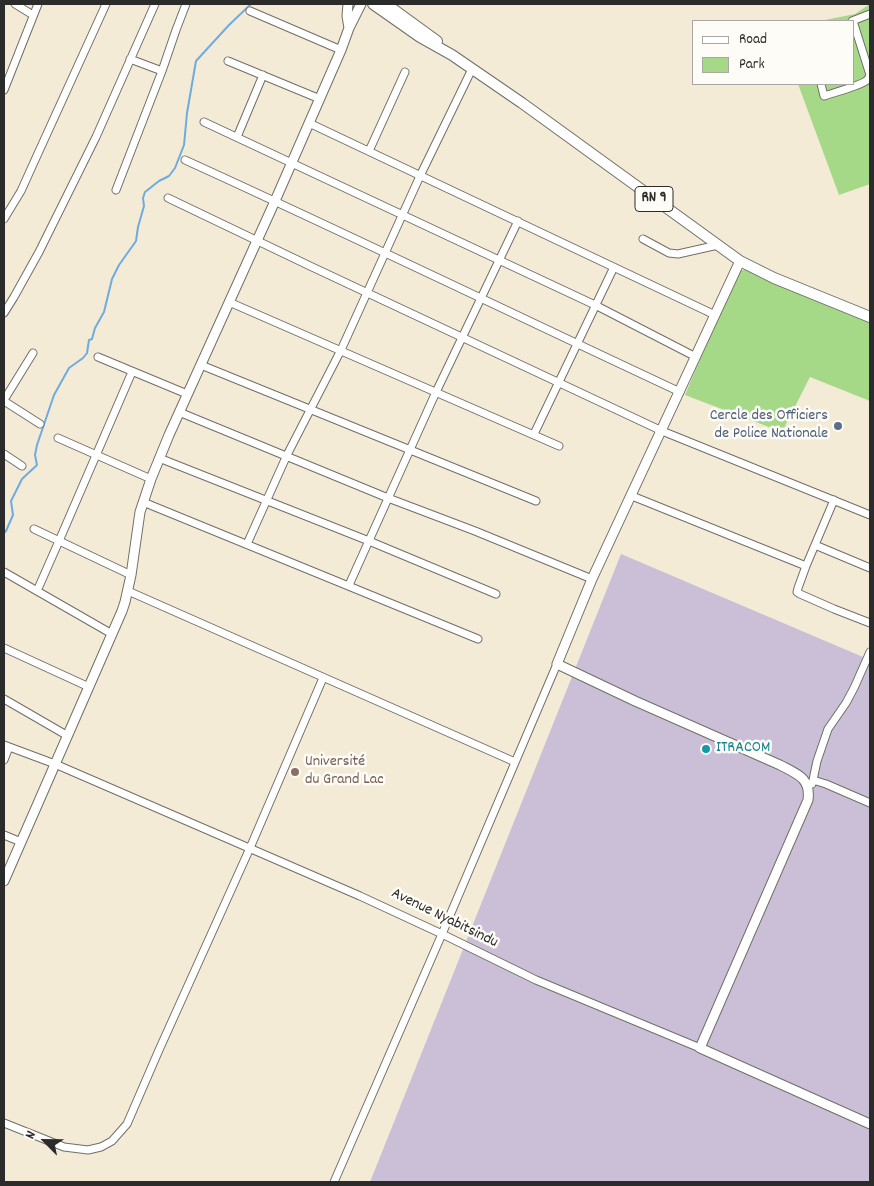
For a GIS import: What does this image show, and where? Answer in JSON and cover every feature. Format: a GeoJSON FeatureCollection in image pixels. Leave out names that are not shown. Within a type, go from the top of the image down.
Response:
{"type":"FeatureCollection","features":[{"type":"Feature","properties":{"kind":"main road","name":"RN 9"},"geometry":{"type":"LineString","coordinates":[[373,4],[522,103],[740,260],[774,278],[870,317]]}},
{"type":"Feature","properties":{"kind":"main road","name":"RN 9"},"geometry":{"type":"LineString","coordinates":[[386,4],[443,45],[452,55]]}},
{"type":"Feature","properties":{"kind":"street"},"geometry":{"type":"LineString","coordinates":[[15,4],[33,15]]}},
{"type":"Feature","properties":{"kind":"street"},"geometry":{"type":"LineString","coordinates":[[4,90],[38,4]]}},
{"type":"Feature","properties":{"kind":"street"},"geometry":{"type":"LineString","coordinates":[[4,218],[24,183],[106,4]]}},
{"type":"Feature","properties":{"kind":"street"},"geometry":{"type":"LineString","coordinates":[[4,313],[39,252],[96,137],[154,4]]}},
{"type":"Feature","properties":{"kind":"street"},"geometry":{"type":"LineString","coordinates":[[116,190],[186,4]]}},
{"type":"Feature","properties":{"kind":"street"},"geometry":{"type":"LineString","coordinates":[[348,4],[349,28]]}},
{"type":"Feature","properties":{"kind":"street"},"geometry":{"type":"LineString","coordinates":[[4,881],[122,611],[131,575],[140,512],[159,458],[292,163],[361,4]]}},
{"type":"Feature","properties":{"kind":"street"},"geometry":{"type":"LineString","coordinates":[[250,11],[341,50]]}},
{"type":"Feature","properties":{"kind":"street"},"geometry":{"type":"LineString","coordinates":[[854,20],[870,14]]}},
{"type":"Feature","properties":{"kind":"street"},"geometry":{"type":"LineString","coordinates":[[821,85],[824,96],[865,82],[868,79],[870,75],[854,27]]}},
{"type":"Feature","properties":{"kind":"street"},"geometry":{"type":"LineString","coordinates":[[130,59],[162,71]]}},
{"type":"Feature","properties":{"kind":"street"},"geometry":{"type":"LineString","coordinates":[[228,61],[320,99]]}},
{"type":"Feature","properties":{"kind":"street"},"geometry":{"type":"LineString","coordinates":[[247,544],[287,455],[341,350],[420,176],[472,69]]}},
{"type":"Feature","properties":{"kind":"street"},"geometry":{"type":"LineString","coordinates":[[368,151],[405,72]]}},
{"type":"Feature","properties":{"kind":"street"},"geometry":{"type":"LineString","coordinates":[[238,137],[263,75]]}},
{"type":"Feature","properties":{"kind":"street"},"geometry":{"type":"LineString","coordinates":[[204,122],[595,305],[696,357]]}},
{"type":"Feature","properties":{"kind":"street"},"geometry":{"type":"LineString","coordinates":[[309,123],[715,315]]}},
{"type":"Feature","properties":{"kind":"street"},"geometry":{"type":"LineString","coordinates":[[185,160],[680,392]]}},
{"type":"Feature","properties":{"kind":"street"},"geometry":{"type":"LineString","coordinates":[[168,198],[662,431],[870,515]]}},
{"type":"Feature","properties":{"kind":"street"},"geometry":{"type":"LineString","coordinates":[[349,585],[436,392],[518,221]]}},
{"type":"Feature","properties":{"kind":"street"},"geometry":{"type":"LineString","coordinates":[[643,239],[669,252],[678,254],[718,245]]}},
{"type":"Feature","properties":{"kind":"street"},"geometry":{"type":"LineString","coordinates":[[334,1182],[442,934],[592,579],[740,260]]}},
{"type":"Feature","properties":{"kind":"street"},"geometry":{"type":"LineString","coordinates":[[534,434],[614,267]]}},
{"type":"Feature","properties":{"kind":"street"},"geometry":{"type":"LineString","coordinates":[[229,302],[559,446]]}},
{"type":"Feature","properties":{"kind":"street"},"geometry":{"type":"LineString","coordinates":[[32,353],[4,400],[40,424]]}},
{"type":"Feature","properties":{"kind":"street"},"geometry":{"type":"LineString","coordinates":[[98,357],[187,394]]}},
{"type":"Feature","properties":{"kind":"street"},"geometry":{"type":"LineString","coordinates":[[201,365],[536,501]]}},
{"type":"Feature","properties":{"kind":"street"},"geometry":{"type":"LineString","coordinates":[[37,591],[132,372]]}},
{"type":"Feature","properties":{"kind":"street"},"geometry":{"type":"LineString","coordinates":[[180,412],[388,498],[592,579]]}},
{"type":"Feature","properties":{"kind":"street"},"geometry":{"type":"LineString","coordinates":[[58,438],[151,479]]}},
{"type":"Feature","properties":{"kind":"street"},"geometry":{"type":"LineString","coordinates":[[4,454],[22,466]]}},
{"type":"Feature","properties":{"kind":"street"},"geometry":{"type":"LineString","coordinates":[[159,458],[369,541],[496,594]]}},
{"type":"Feature","properties":{"kind":"street"},"geometry":{"type":"LineString","coordinates":[[632,496],[806,566]]}},
{"type":"Feature","properties":{"kind":"street"},"geometry":{"type":"LineString","coordinates":[[834,500],[797,592],[834,610],[870,623]]}},
{"type":"Feature","properties":{"kind":"street"},"geometry":{"type":"LineString","coordinates":[[143,502],[478,639]]}},
{"type":"Feature","properties":{"kind":"street"},"geometry":{"type":"LineString","coordinates":[[34,529],[131,575]]}},
{"type":"Feature","properties":{"kind":"street"},"geometry":{"type":"LineString","coordinates":[[815,545],[870,568]]}},
{"type":"Feature","properties":{"kind":"street"},"geometry":{"type":"LineString","coordinates":[[4,572],[112,634]]}},
{"type":"Feature","properties":{"kind":"street"},"geometry":{"type":"LineString","coordinates":[[128,591],[515,762]]}},
{"type":"Feature","properties":{"kind":"street"},"geometry":{"type":"LineString","coordinates":[[4,648],[89,687]]}},
{"type":"Feature","properties":{"kind":"street"},"geometry":{"type":"LineString","coordinates":[[700,1048],[808,800],[817,761],[828,729],[854,688],[870,652]]}},
{"type":"Feature","properties":{"kind":"street"},"geometry":{"type":"LineString","coordinates":[[557,664],[635,701],[780,765],[802,778],[809,791]]}},
{"type":"Feature","properties":{"kind":"street"},"geometry":{"type":"LineString","coordinates":[[4,1123],[59,1145],[88,1150],[112,1142],[128,1124],[323,678]]}},
{"type":"Feature","properties":{"kind":"street"},"geometry":{"type":"LineString","coordinates":[[4,699],[68,736]]}},
{"type":"Feature","properties":{"kind":"street"},"geometry":{"type":"LineString","coordinates":[[4,760],[6,746]]}},
{"type":"Feature","properties":{"kind":"street","name":"Avenue Nyabitsindu"},"geometry":{"type":"LineString","coordinates":[[6,746],[55,764],[360,896],[536,980],[700,1048],[870,1124]]}},
{"type":"Feature","properties":{"kind":"street"},"geometry":{"type":"LineString","coordinates":[[813,780],[870,803]]}},
{"type":"Feature","properties":{"kind":"street"},"geometry":{"type":"LineString","coordinates":[[4,835],[20,842]]}},
{"type":"Feature","properties":{"kind":"shaded area"},"geometry":{"type":"Polygon","coordinates":[[[621,554],[870,660],[870,1182],[370,1182],[621,554]]]}},
{"type":"Feature","properties":{"kind":"green space"},"geometry":{"type":"Polygon","coordinates":[[[870,4],[870,184],[839,195],[798,85],[854,85],[854,20],[825,20],[855,14],[870,4]]]}},
{"type":"Feature","properties":{"kind":"green space"},"geometry":{"type":"Polygon","coordinates":[[[738,270],[747,270],[870,317],[870,401],[810,377],[782,432],[685,395],[738,270]]]}},
{"type":"Feature","properties":{"kind":"waterway"},"geometry":{"type":"LineString","coordinates":[[4,533],[13,515],[11,501],[22,479],[37,465],[35,455],[37,445],[54,395],[69,368],[87,353],[89,340],[92,339],[95,328],[104,312],[112,279],[119,265],[136,241],[144,206],[143,198],[145,192],[169,176],[175,168],[184,145],[187,113],[196,61],[251,4]]}},
{"type":"Feature","properties":{"kind":"place","name":"Cercle des Officiers de Police Nationale"},"geometry":{"type":"Point","coordinates":[838,426]}},
{"type":"Feature","properties":{"kind":"place","name":"ITRACOM"},"geometry":{"type":"Point","coordinates":[706,749]}},
{"type":"Feature","properties":{"kind":"place","name":"Université du Grand Lac"},"geometry":{"type":"Point","coordinates":[295,772]}}]}
